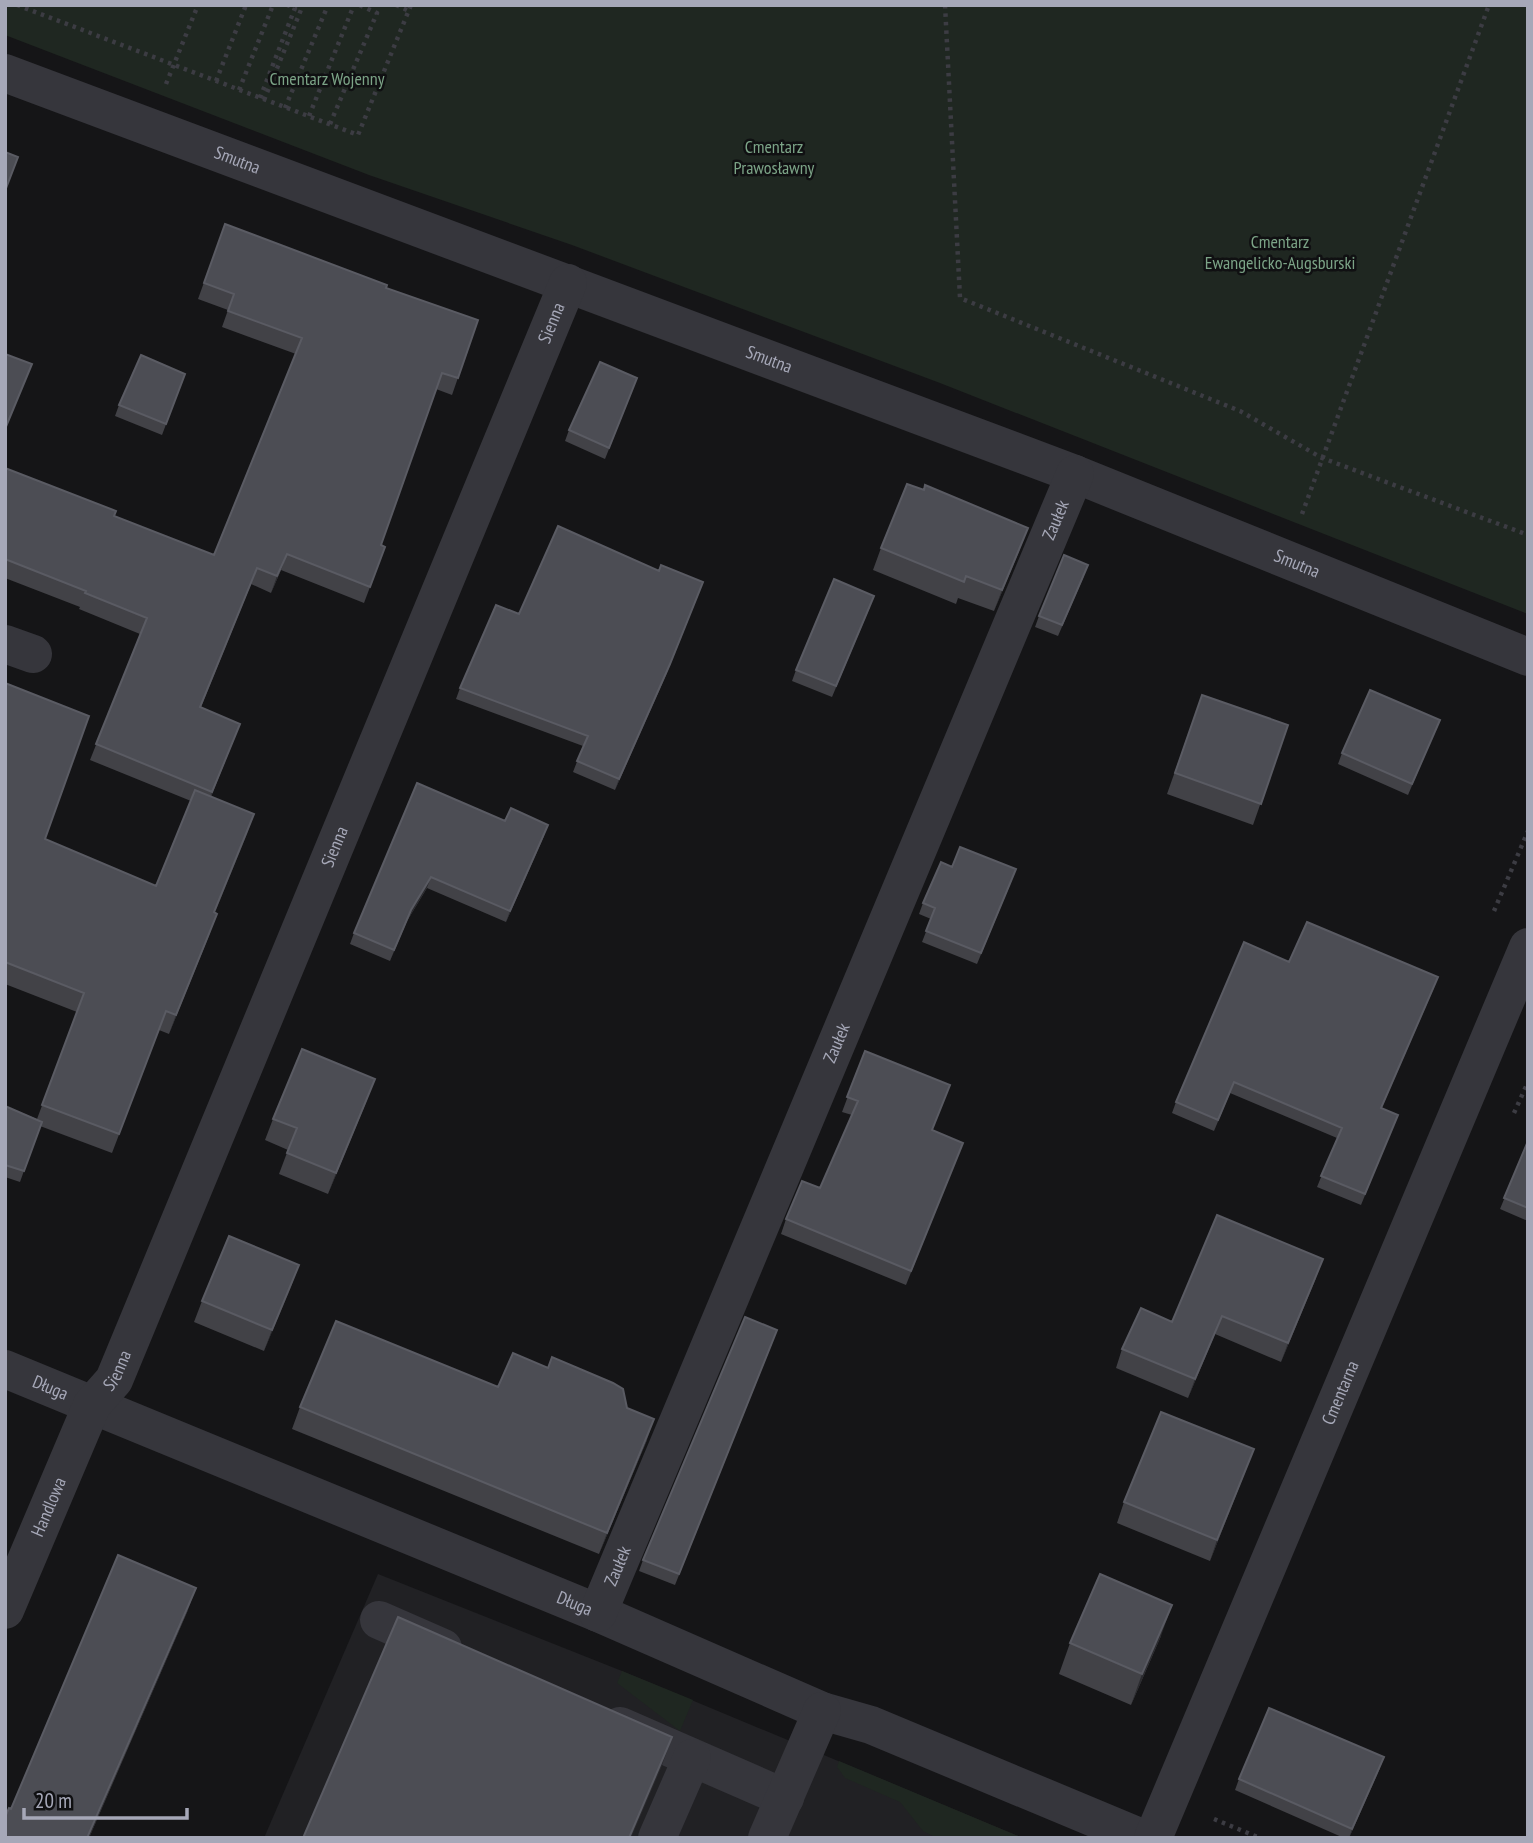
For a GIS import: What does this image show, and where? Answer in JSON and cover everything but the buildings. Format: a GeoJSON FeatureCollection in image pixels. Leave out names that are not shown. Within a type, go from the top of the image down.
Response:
{"type":"FeatureCollection","features":[{"type":"Feature","properties":{"kind":"street","name":"Smutna"},"geometry":{"type":"LineString","coordinates":[[5,73],[1075,474],[1528,657]]}},
{"type":"Feature","properties":{"kind":"street","name":"Sienna"},"geometry":{"type":"LineString","coordinates":[[92,1405],[114,1380],[568,283]]}},
{"type":"Feature","properties":{"kind":"street","name":"Zaułek"},"geometry":{"type":"LineString","coordinates":[[598,1613],[1075,474]]}},
{"type":"Feature","properties":{"kind":"street","name":"Cmentarna"},"geometry":{"type":"LineString","coordinates":[[1153,1838],[1528,947]]}},
{"type":"Feature","properties":{"kind":"street","name":"Długa"},"geometry":{"type":"LineString","coordinates":[[5,1369],[598,1613],[822,1711],[871,1725],[1142,1838]]}},
{"type":"Feature","properties":{"kind":"street","name":"Handlowa"},"geometry":{"type":"LineString","coordinates":[[5,1610],[92,1405]]}},
{"type":"Feature","properties":{"kind":"street"},"geometry":{"type":"LineString","coordinates":[[379,1620],[480,1664]]}},
{"type":"Feature","properties":{"kind":"street"},"geometry":{"type":"LineString","coordinates":[[767,1838],[822,1711]]}},
{"type":"Feature","properties":{"kind":"street"},"geometry":{"type":"LineString","coordinates":[[592,1714],[785,1798]]}},
{"type":"Feature","properties":{"kind":"street"},"geometry":{"type":"LineString","coordinates":[[657,1838],[692,1758]]}},
{"type":"Feature","properties":{"kind":"path"},"geometry":{"type":"LineString","coordinates":[[17,5],[358,135],[410,8],[396,5]]}},
{"type":"Feature","properties":{"kind":"path"},"geometry":{"type":"LineString","coordinates":[[162,94],[198,5]]}},
{"type":"Feature","properties":{"kind":"path"},"geometry":{"type":"LineString","coordinates":[[216,81],[246,5]]}},
{"type":"Feature","properties":{"kind":"path"},"geometry":{"type":"LineString","coordinates":[[239,90],[273,5]]}},
{"type":"Feature","properties":{"kind":"path"},"geometry":{"type":"LineString","coordinates":[[262,99],[295,8],[287,5]]}},
{"type":"Feature","properties":{"kind":"path"},"geometry":{"type":"LineString","coordinates":[[262,99],[303,5]]}},
{"type":"Feature","properties":{"kind":"path"},"geometry":{"type":"LineString","coordinates":[[285,108],[328,5]]}},
{"type":"Feature","properties":{"kind":"path"},"geometry":{"type":"LineString","coordinates":[[309,117],[357,5],[377,13],[330,124]]}},
{"type":"Feature","properties":{"kind":"path"},"geometry":{"type":"LineString","coordinates":[[945,5],[960,298],[1240,411],[1322,458],[1528,535]]}},
{"type":"Feature","properties":{"kind":"path"},"geometry":{"type":"LineString","coordinates":[[1297,525],[1489,5]]}},
{"type":"Feature","properties":{"kind":"shaded area"},"geometry":{"type":"Polygon","coordinates":[[[378,1574],[622,1671],[1023,1838],[264,1838],[378,1574]]]}},
{"type":"Feature","properties":{"kind":"green space","name":"Cmentarz Ewangelicko-Augsburski"},"geometry":{"type":"Polygon","coordinates":[[[5,5],[1528,5],[1528,614],[940,383],[572,245],[369,175],[5,35],[5,5]]]}},
{"type":"Feature","properties":{"kind":"green space"},"geometry":{"type":"Polygon","coordinates":[[[622,1671],[693,1700],[680,1731],[617,1683],[622,1671]]]}},
{"type":"Feature","properties":{"kind":"green space"},"geometry":{"type":"Polygon","coordinates":[[[839,1761],[1023,1838],[937,1838],[923,1831],[900,1802],[845,1778],[837,1767],[839,1761]]]}},
{"type":"Feature","properties":{"kind":"park label","name":"Cmentarz Wojenny"},"geometry":{"type":"Point","coordinates":[327,79]}},
{"type":"Feature","properties":{"kind":"park label","name":"Cmentarz Prawosławny"},"geometry":{"type":"Point","coordinates":[774,157]}}]}
